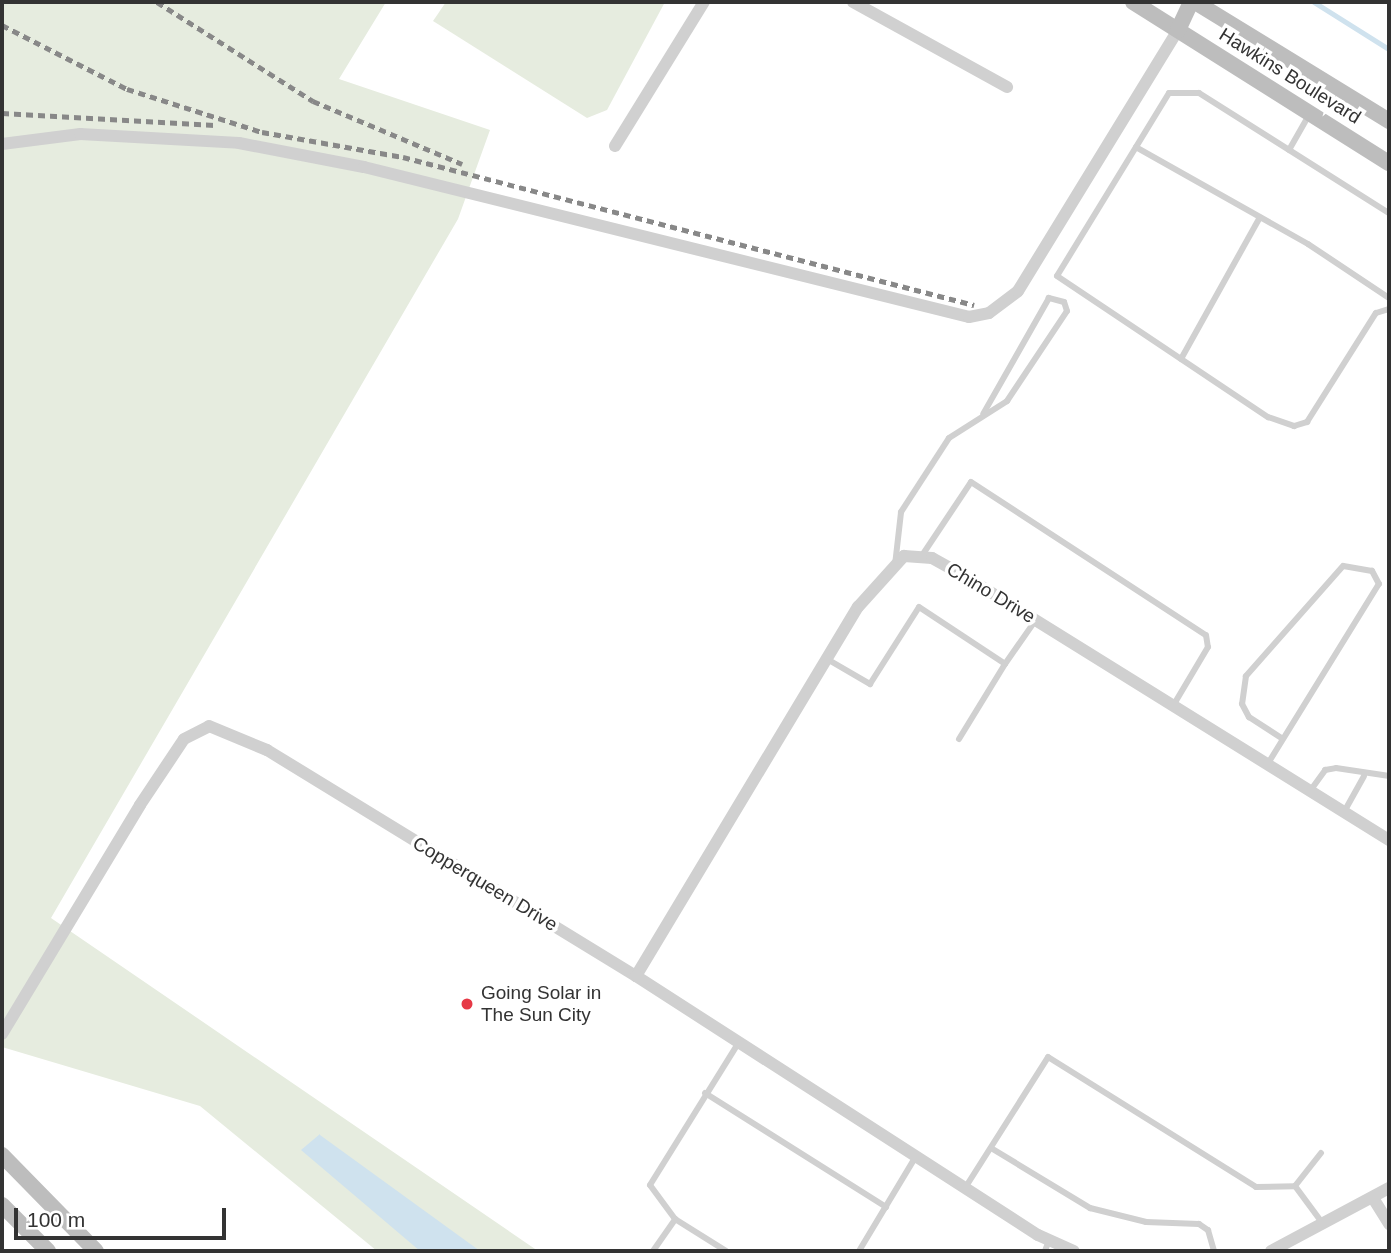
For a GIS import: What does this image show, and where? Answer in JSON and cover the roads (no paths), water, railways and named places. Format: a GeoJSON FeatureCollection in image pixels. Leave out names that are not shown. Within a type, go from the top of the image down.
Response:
{"type":"FeatureCollection","features":[{"type":"Feature","properties":{"kind":"main road","name":"Hawkins Boulevard"},"geometry":{"type":"LineString","coordinates":[[1133,2],[1389,163]]}},
{"type":"Feature","properties":{"kind":"main road","name":"Hawkins Boulevard"},"geometry":{"type":"LineString","coordinates":[[1193,2],[1389,121]]}},
{"type":"Feature","properties":{"kind":"main road"},"geometry":{"type":"LineString","coordinates":[[1178,30],[1193,2]]}},
{"type":"Feature","properties":{"kind":"main road"},"geometry":{"type":"LineString","coordinates":[[2,1155],[96,1251]]}},
{"type":"Feature","properties":{"kind":"main road"},"geometry":{"type":"LineString","coordinates":[[5,1215],[48,1251]]}},
{"type":"Feature","properties":{"kind":"street"},"geometry":{"type":"LineString","coordinates":[[615,146],[704,2]]}},
{"type":"Feature","properties":{"kind":"street"},"geometry":{"type":"LineString","coordinates":[[853,2],[1007,87]]}},
{"type":"Feature","properties":{"kind":"street"},"geometry":{"type":"LineString","coordinates":[[2,144],[91,134],[239,143],[364,167],[969,317],[989,313],[1018,291],[1178,30]]}},
{"type":"Feature","properties":{"kind":"street"},"geometry":{"type":"LineString","coordinates":[[636,976],[858,607],[904,556],[920,557]]}},
{"type":"Feature","properties":{"kind":"street","name":"Chino Drive"},"geometry":{"type":"LineString","coordinates":[[920,557],[932,558],[1035,620],[1389,840]]}},
{"type":"Feature","properties":{"kind":"street","name":"Copperqueen Drive"},"geometry":{"type":"LineString","coordinates":[[2,1034],[140,804],[184,739],[209,726],[267,750],[636,976],[965,1188],[1047,1246],[1074,1251]]}},
{"type":"Feature","properties":{"kind":"street"},"geometry":{"type":"LineString","coordinates":[[1271,1251],[1389,1188]]}},
{"type":"Feature","properties":{"kind":"street"},"geometry":{"type":"LineString","coordinates":[[1373,1198],[1389,1224]]}},
{"type":"Feature","properties":{"kind":"lane"},"geometry":{"type":"LineString","coordinates":[[1389,213],[1199,93],[1181,90],[1169,93],[1056,276],[1268,417],[1294,426],[1307,422],[1376,313],[1389,309]]}},
{"type":"Feature","properties":{"kind":"lane"},"geometry":{"type":"LineString","coordinates":[[1289,150],[1310,113]]}},
{"type":"Feature","properties":{"kind":"lane"},"geometry":{"type":"LineString","coordinates":[[1136,147],[1260,217],[1389,298]]}},
{"type":"Feature","properties":{"kind":"lane"},"geometry":{"type":"LineString","coordinates":[[1181,359],[1260,217]]}},
{"type":"Feature","properties":{"kind":"lane"},"geometry":{"type":"LineString","coordinates":[[895,566],[894,532],[901,512],[949,438],[1007,401],[1068,311],[1064,302],[1049,298],[983,414]]}},
{"type":"Feature","properties":{"kind":"lane"},"geometry":{"type":"LineString","coordinates":[[920,557],[971,482],[1206,635],[1209,647],[1173,706]]}},
{"type":"Feature","properties":{"kind":"lane"},"geometry":{"type":"LineString","coordinates":[[1267,765],[1379,584],[1372,571],[1343,566],[1247,676],[1242,704],[1249,717],[1283,739]]}},
{"type":"Feature","properties":{"kind":"lane"},"geometry":{"type":"LineString","coordinates":[[827,659],[870,684],[919,607],[1005,664]]}},
{"type":"Feature","properties":{"kind":"lane"},"geometry":{"type":"LineString","coordinates":[[959,739],[1035,620]]}},
{"type":"Feature","properties":{"kind":"lane"},"geometry":{"type":"LineString","coordinates":[[1310,791],[1325,770],[1348,768],[1364,776],[1389,776]]}},
{"type":"Feature","properties":{"kind":"lane"},"geometry":{"type":"LineString","coordinates":[[1344,812],[1364,776]]}},
{"type":"Feature","properties":{"kind":"lane"},"geometry":{"type":"LineString","coordinates":[[726,1251],[675,1219],[650,1185],[739,1042]]}},
{"type":"Feature","properties":{"kind":"lane"},"geometry":{"type":"LineString","coordinates":[[965,1188],[1048,1058],[1256,1188],[1295,1186],[1321,1153]]}},
{"type":"Feature","properties":{"kind":"lane"},"geometry":{"type":"LineString","coordinates":[[705,1093],[886,1207]]}},
{"type":"Feature","properties":{"kind":"lane"},"geometry":{"type":"LineString","coordinates":[[990,1148],[1090,1208],[1146,1222],[1199,1224],[1208,1230],[1214,1251]]}},
{"type":"Feature","properties":{"kind":"lane"},"geometry":{"type":"LineString","coordinates":[[859,1251],[915,1156]]}},
{"type":"Feature","properties":{"kind":"lane"},"geometry":{"type":"LineString","coordinates":[[1295,1186],[1322,1223]]}},
{"type":"Feature","properties":{"kind":"lane"},"geometry":{"type":"LineString","coordinates":[[653,1251],[675,1219]]}},
{"type":"Feature","properties":{"kind":"water"},"geometry":{"type":"Polygon","coordinates":[[[320,1134],[480,1251],[420,1251],[301,1150],[320,1134]]]}},
{"type":"Feature","properties":{"kind":"waterway"},"geometry":{"type":"LineString","coordinates":[[1314,2],[1389,49]]}},
{"type":"Feature","properties":{"kind":"railway"},"geometry":{"type":"LineString","coordinates":[[157,2],[313,101],[462,164]]}},
{"type":"Feature","properties":{"kind":"railway"},"geometry":{"type":"LineString","coordinates":[[2,25],[127,89],[262,132],[403,157],[974,305]]}},
{"type":"Feature","properties":{"kind":"railway"},"geometry":{"type":"LineString","coordinates":[[2,113],[215,125]]}},
{"type":"Feature","properties":{"kind":"place","name":"Going Solar in The Sun City"},"geometry":{"type":"Point","coordinates":[467,1004]}}]}
